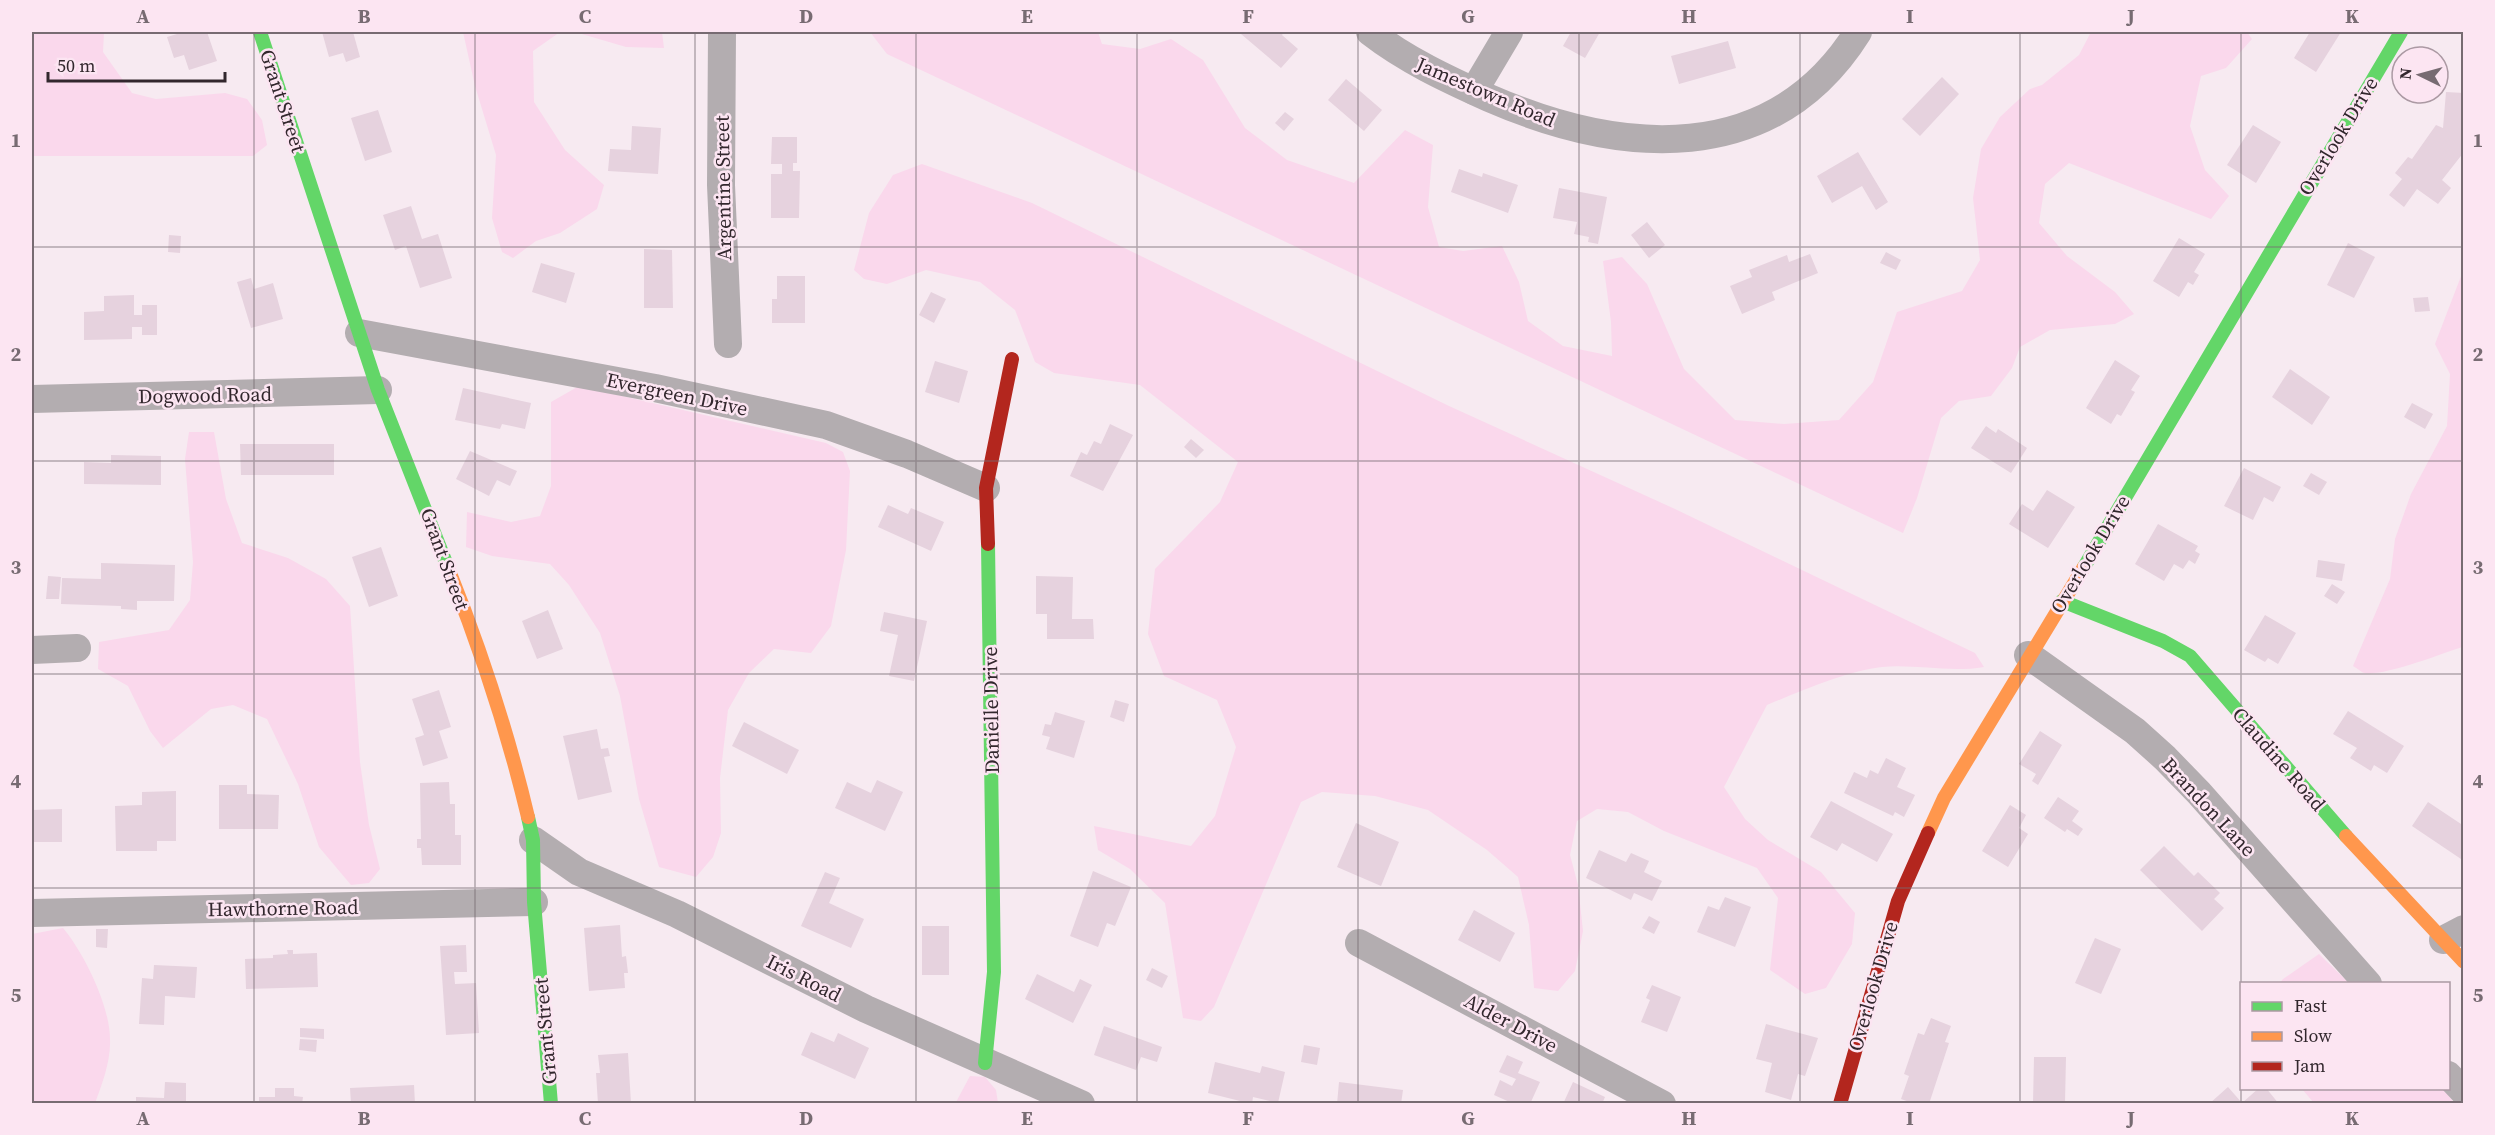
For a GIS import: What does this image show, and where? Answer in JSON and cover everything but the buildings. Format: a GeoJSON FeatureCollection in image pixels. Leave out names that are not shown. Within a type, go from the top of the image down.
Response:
{"type":"FeatureCollection","features":[{"type":"Feature","properties":{"kind":"street","name":"Grant Street"},"geometry":{"type":"LineString","coordinates":[[260,32],[378,390],[480,648],[510,742],[533,840],[534,902],[551,1104]]}},
{"type":"Feature","properties":{"kind":"street","name":"Argentine Street"},"geometry":{"type":"LineString","coordinates":[[722,32],[721,185],[728,344]]}},
{"type":"Feature","properties":{"kind":"street","name":"Jamestown Road"},"geometry":{"type":"LineString","coordinates":[[1370,32],[1408,59],[1525,114],[1578,130],[1672,141],[1708,136],[1749,125],[1775,113],[1800,96],[1830,69],[1858,32]]}},
{"type":"Feature","properties":{"kind":"street"},"geometry":{"type":"LineString","coordinates":[[1474,91],[1509,32]]}},
{"type":"Feature","properties":{"kind":"street","name":"Overlook Drive"},"geometry":{"type":"LineString","coordinates":[[1840,1104],[1882,953],[1912,864],[1944,798],[2401,32]]}},
{"type":"Feature","properties":{"kind":"street","name":"Evergreen Drive"},"geometry":{"type":"LineString","coordinates":[[359,333],[655,388],[826,425],[907,454],[986,488]]}},
{"type":"Feature","properties":{"kind":"street","name":"Danielle Drive"},"geometry":{"type":"LineString","coordinates":[[985,1063],[994,972],[992,705],[986,488],[1012,359]]}},
{"type":"Feature","properties":{"kind":"street","name":"Dogwood Road"},"geometry":{"type":"LineString","coordinates":[[32,399],[378,390]]}},
{"type":"Feature","properties":{"kind":"street","name":"Claudine Road"},"geometry":{"type":"LineString","coordinates":[[2062,601],[2163,641],[2190,656],[2341,831],[2453,935],[2463,962]]}},
{"type":"Feature","properties":{"kind":"street"},"geometry":{"type":"LineString","coordinates":[[32,650],[77,648]]}},
{"type":"Feature","properties":{"kind":"street","name":"Brandon Lane"},"geometry":{"type":"LineString","coordinates":[[2028,655],[2135,731],[2165,758],[2199,793],[2366,982]]}},
{"type":"Feature","properties":{"kind":"street","name":"Iris Road"},"geometry":{"type":"LineString","coordinates":[[533,840],[579,872],[677,914],[866,1009],[1081,1104]]}},
{"type":"Feature","properties":{"kind":"street","name":"Hawthorne Road"},"geometry":{"type":"LineString","coordinates":[[32,913],[534,902]]}},
{"type":"Feature","properties":{"kind":"street","name":"Alder Drive"},"geometry":{"type":"LineString","coordinates":[[1359,943],[1662,1104]]}},
{"type":"Feature","properties":{"kind":"street"},"geometry":{"type":"LineString","coordinates":[[2450,1077],[2463,1092]]}},
{"type":"Feature","properties":{"kind":"shaded area"},"geometry":{"type":"Polygon","coordinates":[[[32,32],[104,32],[103,52],[132,93],[156,99],[225,93],[247,99],[262,120],[267,145],[253,156],[32,156],[32,32]]]}},
{"type":"Feature","properties":{"kind":"shaded area"},"geometry":{"type":"Polygon","coordinates":[[[463,32],[560,32],[533,51],[534,102],[565,150],[604,185],[597,209],[560,233],[536,241],[513,258],[502,252],[492,218],[496,155],[475,86],[463,32]]]}},
{"type":"Feature","properties":{"kind":"shaded area"},"geometry":{"type":"Polygon","coordinates":[[[575,32],[662,32],[664,48],[626,47],[575,32]]]}},
{"type":"Feature","properties":{"kind":"shaded area"},"geometry":{"type":"Polygon","coordinates":[[[870,32],[1098,32],[1102,44],[1140,49],[1171,39],[1203,60],[1245,128],[1287,160],[1354,183],[1405,130],[1433,145],[1428,207],[1439,247],[1463,251],[1502,246],[1519,282],[1528,321],[1563,346],[1612,356],[1611,322],[1603,261],[1622,257],[1647,284],[1684,369],[1735,420],[1784,424],[1839,420],[1873,382],[1897,312],[1962,291],[1980,260],[1973,198],[1981,149],[2000,117],[2030,89],[2042,85],[2079,55],[2091,32],[2247,32],[2252,39],[2226,68],[2201,76],[2190,126],[2205,170],[2229,196],[2211,219],[2069,163],[2045,184],[2039,223],[2067,256],[2115,292],[2134,314],[2115,324],[2050,330],[2020,347],[2012,368],[1991,396],[1959,401],[1941,418],[1917,498],[1903,533],[887,54],[870,32]]]}},
{"type":"Feature","properties":{"kind":"shaded area"},"geometry":{"type":"Polygon","coordinates":[[[922,164],[1032,203],[1449,406],[1675,509],[1975,653],[1984,667],[1958,669],[1895,666],[1869,669],[1824,682],[1767,705],[1724,787],[1745,819],[1768,840],[1821,872],[1855,913],[1852,944],[1826,988],[1805,994],[1770,970],[1778,898],[1757,868],[1664,831],[1628,812],[1597,809],[1577,821],[1570,855],[1578,885],[1583,931],[1575,971],[1558,991],[1534,988],[1529,925],[1518,877],[1487,850],[1428,810],[1375,796],[1322,792],[1301,802],[1214,1007],[1201,1021],[1183,1018],[1165,903],[1130,869],[1098,850],[1094,826],[1191,846],[1215,816],[1236,747],[1217,700],[1164,676],[1148,634],[1155,569],[1220,502],[1238,462],[1140,385],[1054,373],[1035,362],[1015,310],[980,282],[926,270],[887,284],[864,279],[854,270],[869,213],[893,175],[922,164]]]}},
{"type":"Feature","properties":{"kind":"shaded area"},"geometry":{"type":"Polygon","coordinates":[[[2463,271],[2463,643],[2462,647],[2413,664],[2386,671],[2364,673],[2353,666],[2390,579],[2395,539],[2411,494],[2447,426],[2450,374],[2435,344],[2463,271]]]}},
{"type":"Feature","properties":{"kind":"shaded area"},"geometry":{"type":"Polygon","coordinates":[[[579,386],[826,443],[843,452],[850,471],[846,550],[831,626],[811,653],[774,649],[749,673],[728,710],[720,778],[721,833],[713,857],[696,877],[659,867],[639,799],[620,696],[600,633],[569,585],[550,564],[492,556],[466,547],[467,512],[511,522],[540,516],[551,486],[551,402],[579,386]]]}},
{"type":"Feature","properties":{"kind":"shaded area"},"geometry":{"type":"Polygon","coordinates":[[[189,432],[214,432],[226,499],[242,543],[288,558],[326,579],[350,606],[360,762],[369,825],[380,869],[369,883],[351,885],[319,847],[298,784],[267,719],[233,705],[211,709],[163,748],[150,731],[128,686],[98,669],[99,642],[169,630],[190,600],[193,562],[185,459],[189,432]]]}},
{"type":"Feature","properties":{"kind":"shaded area"},"geometry":{"type":"Polygon","coordinates":[[[63,928],[87,965],[101,996],[109,1026],[109,1056],[95,1103],[32,1103],[32,934],[63,928]]]}},
{"type":"Feature","properties":{"kind":"shaded area"},"geometry":{"type":"Polygon","coordinates":[[[2319,954],[2348,982],[2281,982],[2319,954]]]}},
{"type":"Feature","properties":{"kind":"shaded area"},"geometry":{"type":"Polygon","coordinates":[[[970,1076],[985,1077],[996,1090],[998,1103],[955,1104],[970,1076]]]}},
{"type":"Feature","properties":{"kind":"shaded area"},"geometry":{"type":"Polygon","coordinates":[[[2303,1090],[2445,1090],[2454,1103],[2314,1103],[2303,1090]]]}},
{"type":"Feature","properties":{"kind":"traffic: fast"},"geometry":{"type":"LineString","coordinates":[[260,32],[378,390],[450,573]]}},
{"type":"Feature","properties":{"kind":"traffic: fast"},"geometry":{"type":"LineString","coordinates":[[2084,567],[2401,32]]}},
{"type":"Feature","properties":{"kind":"traffic: fast"},"geometry":{"type":"LineString","coordinates":[[985,1063],[994,972],[988,544]]}},
{"type":"Feature","properties":{"kind":"traffic: fast"},"geometry":{"type":"LineString","coordinates":[[2062,601],[2163,641],[2190,656],[2346,836]]}},
{"type":"Feature","properties":{"kind":"traffic: fast"},"geometry":{"type":"LineString","coordinates":[[528,817],[533,840],[534,902],[551,1104]]}},
{"type":"Feature","properties":{"kind":"traffic: slow"},"geometry":{"type":"LineString","coordinates":[[1928,833],[1944,798],[2084,567]]}},
{"type":"Feature","properties":{"kind":"traffic: slow"},"geometry":{"type":"LineString","coordinates":[[450,573],[494,694],[528,817]]}},
{"type":"Feature","properties":{"kind":"traffic: slow"},"geometry":{"type":"LineString","coordinates":[[2346,836],[2464,962]]}},
{"type":"Feature","properties":{"kind":"traffic: jam"},"geometry":{"type":"LineString","coordinates":[[988,544],[986,488],[1012,359]]}},
{"type":"Feature","properties":{"kind":"traffic: jam"},"geometry":{"type":"LineString","coordinates":[[1840,1104],[1898,901],[1928,833]]}}]}
